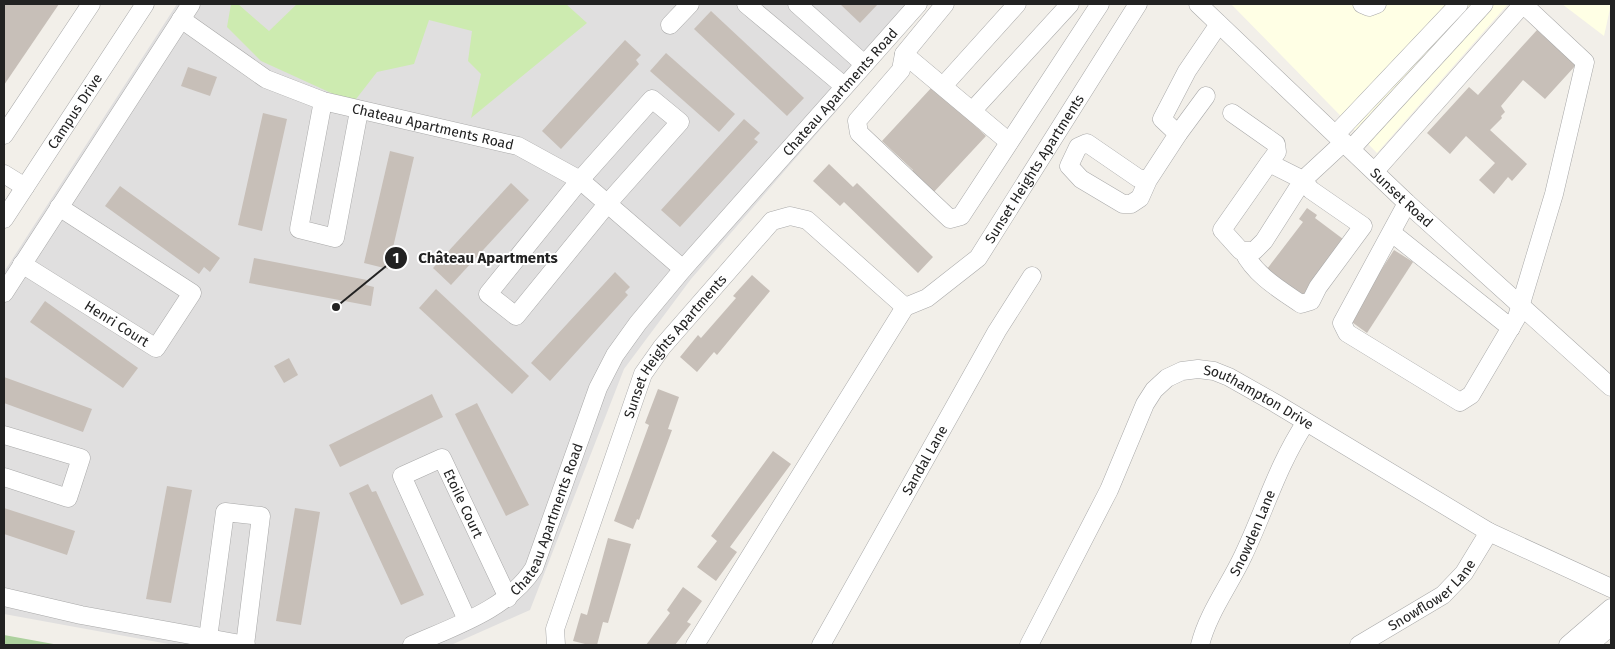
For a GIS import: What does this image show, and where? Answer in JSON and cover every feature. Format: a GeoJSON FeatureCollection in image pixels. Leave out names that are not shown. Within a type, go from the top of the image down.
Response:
{"type":"FeatureCollection","features":[{"type":"Feature","properties":{"kind":"street"},"geometry":{"type":"LineString","coordinates":[[4,135],[91,4]]}},
{"type":"Feature","properties":{"kind":"street","name":"Campus Drive"},"geometry":{"type":"LineString","coordinates":[[4,219],[145,4]]}},
{"type":"Feature","properties":{"kind":"street"},"geometry":{"type":"LineString","coordinates":[[4,293],[191,4]]}},
{"type":"Feature","properties":{"kind":"street"},"geometry":{"type":"LineString","coordinates":[[670,25],[690,4]]}},
{"type":"Feature","properties":{"kind":"street"},"geometry":{"type":"LineString","coordinates":[[746,4],[844,86]]}},
{"type":"Feature","properties":{"kind":"street"},"geometry":{"type":"LineString","coordinates":[[797,4],[864,64]]}},
{"type":"Feature","properties":{"kind":"street","name":"Chateau Apartments Road"},"geometry":{"type":"LineString","coordinates":[[412,645],[467,620],[508,598],[525,582],[534,568],[598,388],[615,356],[638,323],[683,269],[918,4]]}},
{"type":"Feature","properties":{"kind":"street"},"geometry":{"type":"LineString","coordinates":[[945,4],[904,54],[901,70],[858,121],[858,133],[950,219],[961,216],[1100,4]]}},
{"type":"Feature","properties":{"kind":"street"},"geometry":{"type":"LineString","coordinates":[[944,85],[1017,4]]}},
{"type":"Feature","properties":{"kind":"street"},"geometry":{"type":"LineString","coordinates":[[973,110],[1070,4]]}},
{"type":"Feature","properties":{"kind":"street","name":"Sunset Heights Apartments"},"geometry":{"type":"LineString","coordinates":[[556,645],[555,629],[643,374],[662,347],[772,221],[790,216],[807,220],[905,307],[927,298],[978,258],[1138,4]]}},
{"type":"Feature","properties":{"kind":"street","name":"Sunset Road"},"geometry":{"type":"LineString","coordinates":[[1198,4],[1408,203],[1611,387]]}},
{"type":"Feature","properties":{"kind":"street"},"geometry":{"type":"LineString","coordinates":[[1362,4],[1369,7],[1377,4]]}},
{"type":"Feature","properties":{"kind":"street"},"geometry":{"type":"LineString","coordinates":[[1344,142],[1459,4]]}},
{"type":"Feature","properties":{"kind":"street"},"geometry":{"type":"LineString","coordinates":[[1246,258],[1264,241],[1303,180],[1484,4]]}},
{"type":"Feature","properties":{"kind":"street"},"geometry":{"type":"LineString","coordinates":[[1374,171],[1523,4],[1585,62],[1554,194],[1512,328],[1471,395],[1460,402],[1347,333],[1342,323],[1408,203]]}},
{"type":"Feature","properties":{"kind":"street","name":"Chateau Apartments Road"},"geometry":{"type":"LineString","coordinates":[[181,19],[266,79],[323,102],[518,146],[580,180],[683,269]]}},
{"type":"Feature","properties":{"kind":"street"},"geometry":{"type":"LineString","coordinates":[[1178,134],[1162,119],[1187,71],[1219,24]]}},
{"type":"Feature","properties":{"kind":"street"},"geometry":{"type":"LineString","coordinates":[[904,54],[944,85],[1009,142]]}},
{"type":"Feature","properties":{"kind":"street"},"geometry":{"type":"LineString","coordinates":[[1148,180],[1206,96]]}},
{"type":"Feature","properties":{"kind":"street"},"geometry":{"type":"LineString","coordinates":[[652,99],[680,122],[608,203],[516,316],[488,294],[580,180],[652,99]]}},
{"type":"Feature","properties":{"kind":"street"},"geometry":{"type":"LineString","coordinates":[[323,102],[299,229],[335,238],[359,111]]}},
{"type":"Feature","properties":{"kind":"street"},"geometry":{"type":"LineString","coordinates":[[1232,113],[1276,144],[1277,152],[1269,163],[1222,230],[1246,258],[1301,304],[1308,304],[1363,226],[1311,190],[1303,180],[1269,163]]}},
{"type":"Feature","properties":{"kind":"street"},"geometry":{"type":"LineString","coordinates":[[4,174],[25,187]]}},
{"type":"Feature","properties":{"kind":"street","name":"Henri Court"},"geometry":{"type":"LineString","coordinates":[[22,264],[156,348],[192,293],[59,207]]}},
{"type":"Feature","properties":{"kind":"street"},"geometry":{"type":"LineString","coordinates":[[1392,233],[1512,328]]}},
{"type":"Feature","properties":{"kind":"street","name":"Sandal Lane"},"geometry":{"type":"LineString","coordinates":[[820,645],[1000,325],[1032,276]]}},
{"type":"Feature","properties":{"kind":"street"},"geometry":{"type":"LineString","coordinates":[[695,645],[905,307]]}},
{"type":"Feature","properties":{"kind":"street","name":"Southampton Drive"},"geometry":{"type":"LineString","coordinates":[[1029,645],[1109,490],[1146,404],[1154,390],[1167,378],[1182,371],[1198,369],[1214,371],[1275,403],[1489,532],[1611,588]]}},
{"type":"Feature","properties":{"kind":"street","name":"Snowden Lane"},"geometry":{"type":"LineString","coordinates":[[1200,645],[1209,621],[1235,574],[1257,526],[1281,464],[1306,422]]}},
{"type":"Feature","properties":{"kind":"street"},"geometry":{"type":"LineString","coordinates":[[4,435],[81,458],[68,498],[4,477]]}},
{"type":"Feature","properties":{"kind":"street","name":"Etoile Court"},"geometry":{"type":"LineString","coordinates":[[467,620],[402,476],[442,458],[508,598]]}},
{"type":"Feature","properties":{"kind":"street"},"geometry":{"type":"LineString","coordinates":[[4,597],[81,615],[246,645],[261,516],[225,512],[208,638]]}},
{"type":"Feature","properties":{"kind":"street","name":"Snowflower Lane"},"geometry":{"type":"LineString","coordinates":[[1360,645],[1443,595],[1464,573],[1489,532]]}},
{"type":"Feature","properties":{"kind":"street"},"geometry":{"type":"LineString","coordinates":[[1568,645],[1611,608]]}},
{"type":"Feature","properties":{"kind":"street"},"geometry":{"type":"LineString","coordinates":[[1589,645],[1611,626]]}},
{"type":"Feature","properties":{"kind":"shaded area"},"geometry":{"type":"Polygon","coordinates":[[[177,4],[929,4],[691,279],[624,369],[530,610],[451,645],[174,645],[4,614],[4,272],[177,4]]]}},
{"type":"Feature","properties":{"kind":"shaded area"},"geometry":{"type":"Polygon","coordinates":[[[1231,4],[1508,4],[1377,153],[1231,4]]]}},
{"type":"Feature","properties":{"kind":"shaded area"},"geometry":{"type":"Polygon","coordinates":[[[1562,4],[1611,4],[1604,36],[1562,4]]]}},
{"type":"Feature","properties":{"kind":"green space"},"geometry":{"type":"Polygon","coordinates":[[[231,4],[238,4],[269,31],[297,4],[566,4],[587,23],[471,118],[481,74],[468,61],[472,31],[429,20],[414,64],[377,72],[353,103],[261,61],[227,27],[231,4]]]}},
{"type":"Feature","properties":{"kind":"green space"},"geometry":{"type":"Polygon","coordinates":[[[4,635],[59,645],[4,645],[4,635]]]}},
{"type":"Feature","properties":{"kind":"building"},"geometry":{"type":"Polygon","coordinates":[[[4,4],[59,4],[4,85],[4,4]]]}},
{"type":"Feature","properties":{"kind":"building"},"geometry":{"type":"Polygon","coordinates":[[[840,4],[878,4],[860,23],[840,4]]]}},
{"type":"Feature","properties":{"kind":"building"},"geometry":{"type":"Polygon","coordinates":[[[711,11],[804,98],[787,116],[694,29],[711,11]]]}},
{"type":"Feature","properties":{"kind":"building"},"geometry":{"type":"Polygon","coordinates":[[[1537,30],[1576,65],[1545,99],[1523,80],[1501,106],[1505,112],[1501,116],[1502,118],[1490,130],[1527,164],[1512,181],[1508,177],[1494,194],[1479,180],[1495,163],[1466,136],[1450,154],[1427,133],[1469,87],[1478,95],[1537,30]]]}},
{"type":"Feature","properties":{"kind":"building"},"geometry":{"type":"Polygon","coordinates":[[[625,40],[641,55],[636,60],[639,64],[561,149],[542,131],[625,40]]]}},
{"type":"Feature","properties":{"kind":"building"},"geometry":{"type":"Polygon","coordinates":[[[666,53],[735,114],[719,132],[650,71],[666,53]]]}},
{"type":"Feature","properties":{"kind":"building"},"geometry":{"type":"Polygon","coordinates":[[[188,67],[217,77],[210,96],[181,86],[188,67]]]}},
{"type":"Feature","properties":{"kind":"building"},"geometry":{"type":"Polygon","coordinates":[[[933,86],[986,136],[932,194],[910,174],[913,170],[882,141],[933,86]]]}},
{"type":"Feature","properties":{"kind":"building"},"geometry":{"type":"Polygon","coordinates":[[[263,113],[287,119],[262,231],[238,225],[263,113]]]}},
{"type":"Feature","properties":{"kind":"building"},"geometry":{"type":"Polygon","coordinates":[[[744,119],[760,133],[754,139],[758,142],[680,227],[661,210],[744,119]]]}},
{"type":"Feature","properties":{"kind":"building"},"geometry":{"type":"Polygon","coordinates":[[[390,151],[414,157],[388,269],[364,263],[390,151]]]}},
{"type":"Feature","properties":{"kind":"building"},"geometry":{"type":"Polygon","coordinates":[[[829,164],[853,187],[857,183],[933,257],[918,273],[844,202],[840,206],[813,181],[829,164]]]}},
{"type":"Feature","properties":{"kind":"building"},"geometry":{"type":"Polygon","coordinates":[[[511,183],[529,200],[451,285],[433,268],[511,183]]]}},
{"type":"Feature","properties":{"kind":"building"},"geometry":{"type":"Polygon","coordinates":[[[120,186],[220,258],[210,272],[204,267],[199,274],[105,206],[120,186]]]}},
{"type":"Feature","properties":{"kind":"building"},"geometry":{"type":"Polygon","coordinates":[[[1307,208],[1317,215],[1315,218],[1347,242],[1304,298],[1267,269],[1303,222],[1299,219],[1307,208]]]}},
{"type":"Feature","properties":{"kind":"building"},"geometry":{"type":"Polygon","coordinates":[[[1394,250],[1413,262],[1367,333],[1349,320],[1394,250]]]}},
{"type":"Feature","properties":{"kind":"building"},"geometry":{"type":"Polygon","coordinates":[[[254,258],[367,280],[366,285],[374,287],[371,306],[249,283],[254,258]]]}},
{"type":"Feature","properties":{"kind":"building"},"geometry":{"type":"Polygon","coordinates":[[[615,272],[630,287],[625,292],[628,295],[550,381],[531,363],[615,272]]]}},
{"type":"Feature","properties":{"kind":"building"},"geometry":{"type":"Polygon","coordinates":[[[752,275],[770,291],[717,355],[714,352],[697,372],[680,357],[698,335],[701,338],[736,298],[733,296],[752,275]]]}},
{"type":"Feature","properties":{"kind":"building"},"geometry":{"type":"Polygon","coordinates":[[[436,289],[529,376],[512,394],[419,308],[436,289]]]}},
{"type":"Feature","properties":{"kind":"building"},"geometry":{"type":"Polygon","coordinates":[[[45,301],[138,368],[123,388],[30,322],[45,301]]]}},
{"type":"Feature","properties":{"kind":"building"},"geometry":{"type":"Polygon","coordinates":[[[289,358],[298,375],[284,383],[274,366],[289,358]]]}},
{"type":"Feature","properties":{"kind":"building"},"geometry":{"type":"Polygon","coordinates":[[[4,377],[92,409],[83,432],[4,403],[4,377]]]}},
{"type":"Feature","properties":{"kind":"building"},"geometry":{"type":"Polygon","coordinates":[[[658,389],[679,397],[668,429],[672,430],[639,520],[637,519],[633,529],[614,521],[649,425],[645,423],[658,389]]]}},
{"type":"Feature","properties":{"kind":"building"},"geometry":{"type":"Polygon","coordinates":[[[432,394],[443,417],[340,467],[329,445],[432,394]]]}},
{"type":"Feature","properties":{"kind":"building"},"geometry":{"type":"Polygon","coordinates":[[[477,403],[529,505],[506,516],[455,414],[477,403]]]}},
{"type":"Feature","properties":{"kind":"building"},"geometry":{"type":"Polygon","coordinates":[[[773,451],[791,464],[730,547],[737,552],[716,581],[697,567],[717,541],[711,536],[773,451]]]}},
{"type":"Feature","properties":{"kind":"building"},"geometry":{"type":"Polygon","coordinates":[[[368,484],[372,492],[376,491],[424,595],[401,605],[349,493],[368,484]]]}},
{"type":"Feature","properties":{"kind":"building"},"geometry":{"type":"Polygon","coordinates":[[[167,486],[192,490],[171,603],[146,599],[167,486]]]}},
{"type":"Feature","properties":{"kind":"building"},"geometry":{"type":"Polygon","coordinates":[[[4,508],[75,531],[67,555],[4,534],[4,508]]]}},
{"type":"Feature","properties":{"kind":"building"},"geometry":{"type":"Polygon","coordinates":[[[295,508],[320,512],[301,625],[276,621],[295,508]]]}},
{"type":"Feature","properties":{"kind":"building"},"geometry":{"type":"Polygon","coordinates":[[[608,538],[631,544],[608,623],[603,622],[597,645],[573,641],[581,613],[587,615],[608,538]]]}},
{"type":"Feature","properties":{"kind":"building"},"geometry":{"type":"Polygon","coordinates":[[[683,587],[702,601],[687,622],[691,624],[675,645],[646,645],[670,613],[667,610],[683,587]]]}},
{"type":"Feature","properties":{"kind":"place","name":"Château Apartments"},"geometry":{"type":"Point","coordinates":[336,307]}}]}
